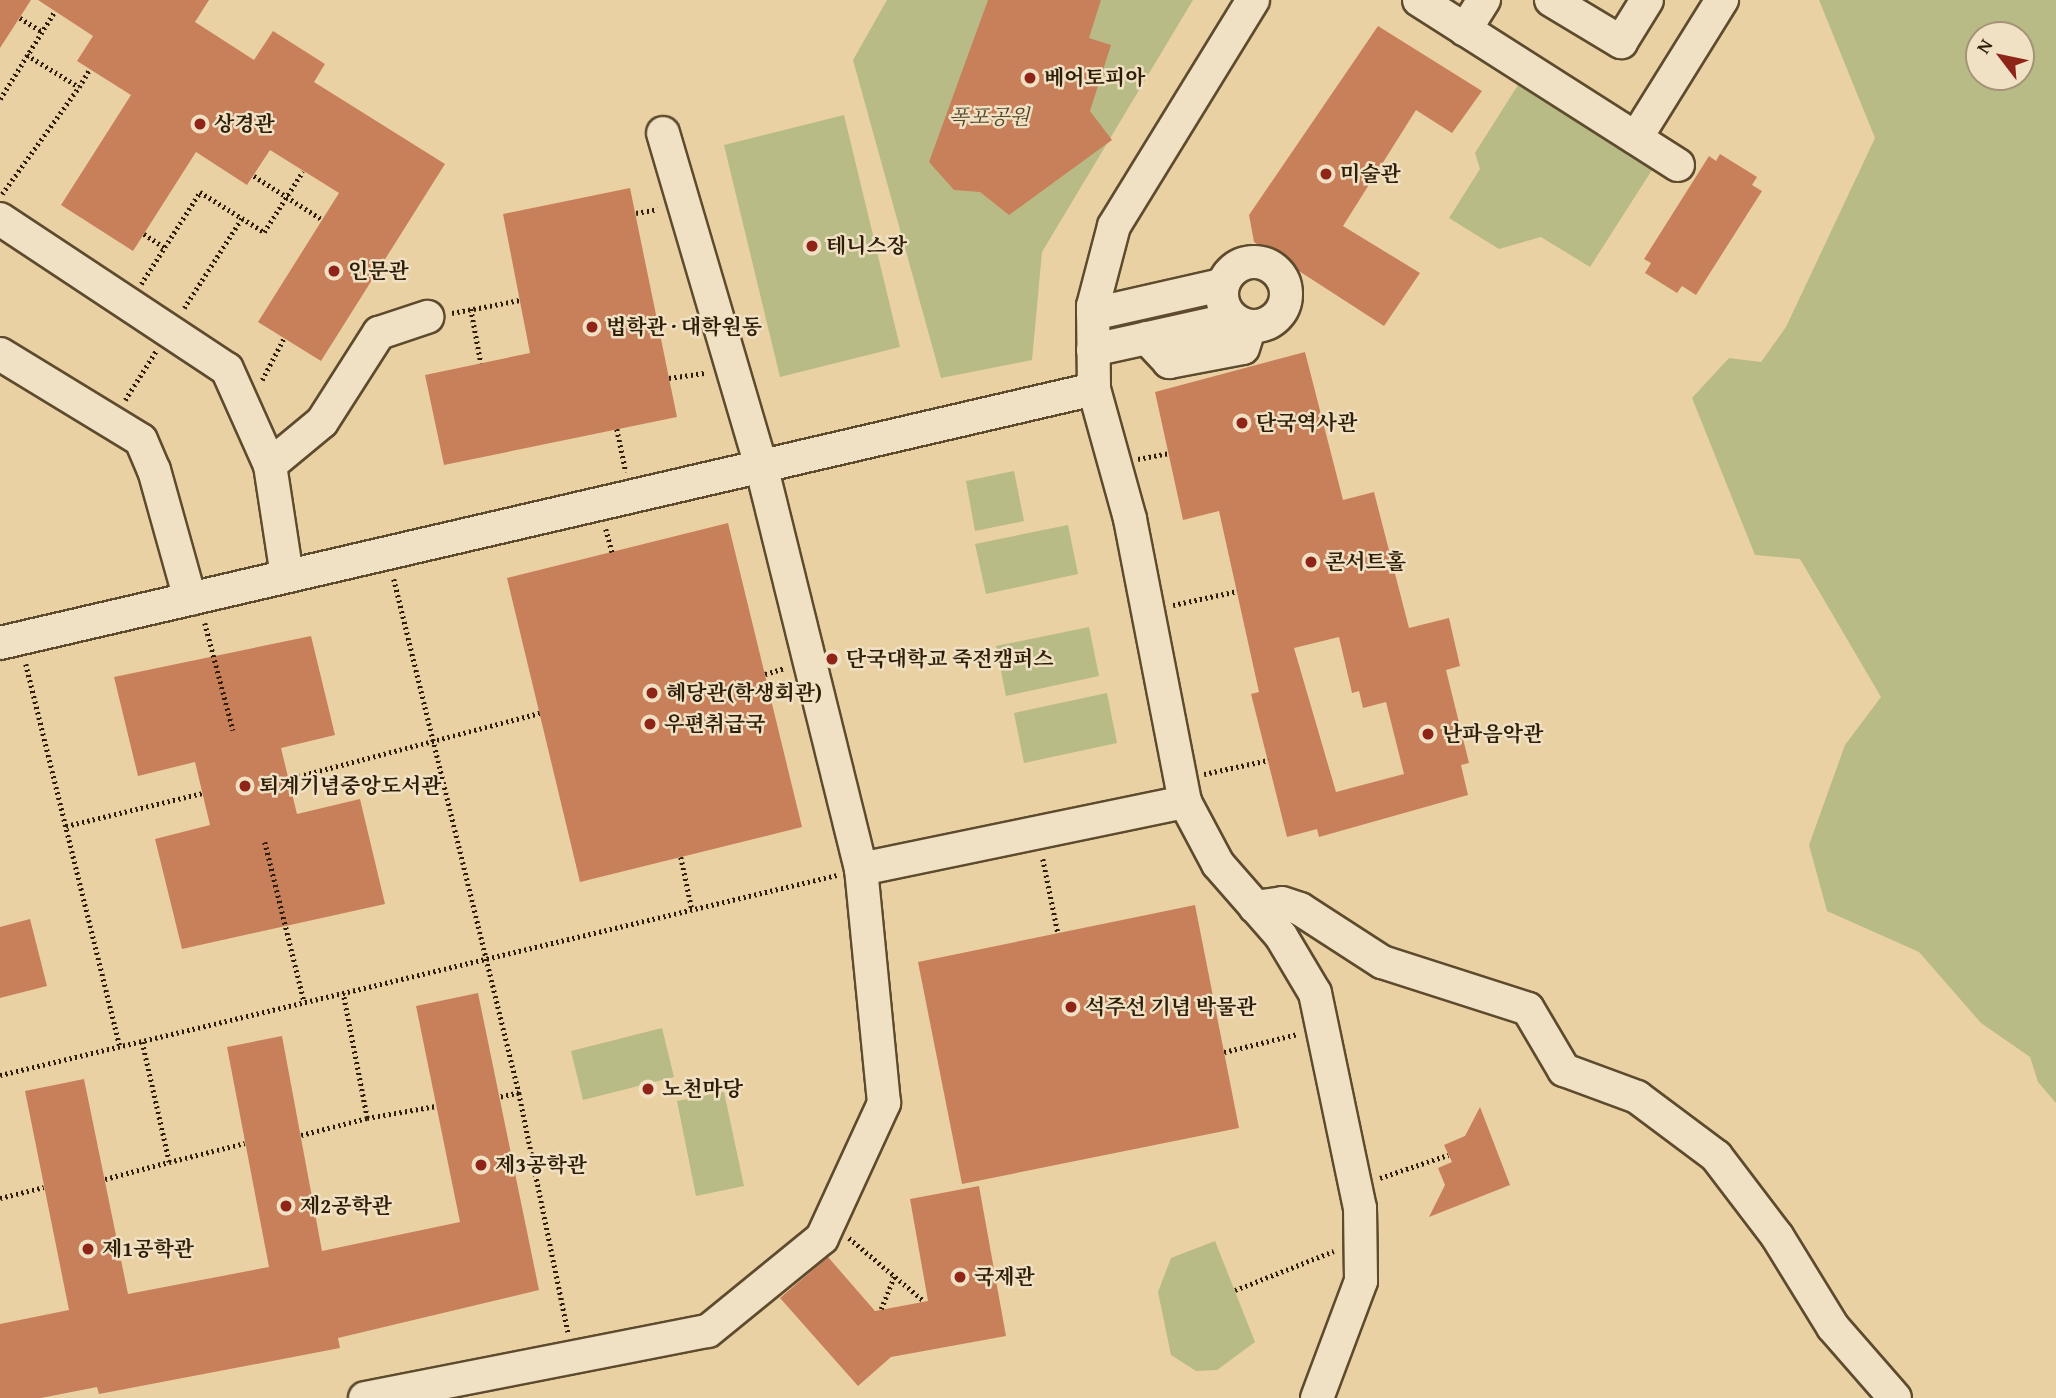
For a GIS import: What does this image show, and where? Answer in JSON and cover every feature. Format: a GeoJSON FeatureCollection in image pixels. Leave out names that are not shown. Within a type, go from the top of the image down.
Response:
{"type":"FeatureCollection","features":[{"type":"Feature","properties":{"kind":"lane"},"geometry":{"type":"LineString","coordinates":[[1253,0],[1114,226],[1093,314],[1094,389],[1130,519],[1183,790],[1218,864],[1281,936],[1314,993],[1322,1028],[1355,1186],[1362,1281],[1317,1398]]}},
{"type":"Feature","properties":{"kind":"lane"},"geometry":{"type":"LineString","coordinates":[[1419,0],[1678,165]]}},
{"type":"Feature","properties":{"kind":"lane"},"geometry":{"type":"LineString","coordinates":[[1465,30],[1484,0]]}},
{"type":"Feature","properties":{"kind":"lane"},"geometry":{"type":"LineString","coordinates":[[1551,0],[1621,42],[1647,0]]}},
{"type":"Feature","properties":{"kind":"lane"},"geometry":{"type":"LineString","coordinates":[[1636,138],[1723,0]]}},
{"type":"Feature","properties":{"kind":"lane"},"geometry":{"type":"LineString","coordinates":[[365,1398],[708,1331],[822,1238],[884,1103],[861,869],[761,466],[663,133]]}},
{"type":"Feature","properties":{"kind":"lane"},"geometry":{"type":"LineString","coordinates":[[0,219],[227,369],[247,407],[270,465],[287,576]]}},
{"type":"Feature","properties":{"kind":"lane"},"geometry":{"type":"LineString","coordinates":[[1093,350],[1147,338],[1241,323],[1269,322],[1283,307],[1281,276],[1254,262],[1234,268],[1222,285],[1223,304],[1241,323]]}},
{"type":"Feature","properties":{"kind":"lane"},"geometry":{"type":"LineString","coordinates":[[1093,314],[1222,285]]}},
{"type":"Feature","properties":{"kind":"lane"},"geometry":{"type":"LineString","coordinates":[[270,465],[322,422],[379,334],[427,317]]}},
{"type":"Feature","properties":{"kind":"lane"},"geometry":{"type":"LineString","coordinates":[[0,354],[141,440],[154,470],[194,599]]}},
{"type":"Feature","properties":{"kind":"lane"},"geometry":{"type":"LineString","coordinates":[[10,641],[1094,389]]}},
{"type":"Feature","properties":{"kind":"lane"},"geometry":{"type":"LineString","coordinates":[[861,869],[1038,832],[1183,790]]}},
{"type":"Feature","properties":{"kind":"lane"},"geometry":{"type":"LineString","coordinates":[[1255,907],[1282,903],[1300,909],[1382,962],[1528,1009],[1564,1070],[1636,1097],[1716,1156],[1777,1236],[1833,1327],[1895,1398]]}},
{"type":"Feature","properties":{"kind":"path"},"geometry":{"type":"LineString","coordinates":[[0,99],[55,11]]}},
{"type":"Feature","properties":{"kind":"path"},"geometry":{"type":"LineString","coordinates":[[20,18],[42,32]]}},
{"type":"Feature","properties":{"kind":"path"},"geometry":{"type":"LineString","coordinates":[[27,55],[79,87]]}},
{"type":"Feature","properties":{"kind":"path"},"geometry":{"type":"LineString","coordinates":[[0,198],[90,69]]}},
{"type":"Feature","properties":{"kind":"path"},"geometry":{"type":"LineString","coordinates":[[128,304],[200,192],[264,232],[303,171]]}},
{"type":"Feature","properties":{"kind":"path"},"geometry":{"type":"LineString","coordinates":[[254,176],[323,220]]}},
{"type":"Feature","properties":{"kind":"path"},"geometry":{"type":"LineString","coordinates":[[193,294],[242,218]]}},
{"type":"Feature","properties":{"kind":"path"},"geometry":{"type":"LineString","coordinates":[[144,234],[164,247]]}},
{"type":"Feature","properties":{"kind":"path"},"geometry":{"type":"LineString","coordinates":[[427,317],[520,300]]}},
{"type":"Feature","properties":{"kind":"path"},"geometry":{"type":"LineString","coordinates":[[471,309],[481,363]]}},
{"type":"Feature","properties":{"kind":"path"},"geometry":{"type":"LineString","coordinates":[[111,421],[169,331]]}},
{"type":"Feature","properties":{"kind":"path"},"geometry":{"type":"LineString","coordinates":[[247,407],[285,338]]}},
{"type":"Feature","properties":{"kind":"path"},"geometry":{"type":"LineString","coordinates":[[669,379],[734,369]]}},
{"type":"Feature","properties":{"kind":"path"},"geometry":{"type":"LineString","coordinates":[[617,429],[631,497]]}},
{"type":"Feature","properties":{"kind":"path"},"geometry":{"type":"LineString","coordinates":[[387,553],[488,957],[574,1357]]}},
{"type":"Feature","properties":{"kind":"path"},"geometry":{"type":"LineString","coordinates":[[1148,610],[1237,591]]}},
{"type":"Feature","properties":{"kind":"path"},"geometry":{"type":"LineString","coordinates":[[194,599],[233,730]]}},
{"type":"Feature","properties":{"kind":"path"},"geometry":{"type":"LineString","coordinates":[[10,641],[66,826],[120,1048]]}},
{"type":"Feature","properties":{"kind":"path"},"geometry":{"type":"LineString","coordinates":[[288,779],[435,744],[540,713]]}},
{"type":"Feature","properties":{"kind":"path"},"geometry":{"type":"LineString","coordinates":[[1183,790],[1268,761]]}},
{"type":"Feature","properties":{"kind":"path"},"geometry":{"type":"LineString","coordinates":[[66,826],[202,793]]}},
{"type":"Feature","properties":{"kind":"path"},"geometry":{"type":"LineString","coordinates":[[1038,832],[1058,933]]}},
{"type":"Feature","properties":{"kind":"path"},"geometry":{"type":"LineString","coordinates":[[265,842],[304,1002]]}},
{"type":"Feature","properties":{"kind":"path"},"geometry":{"type":"LineString","coordinates":[[681,857],[692,909]]}},
{"type":"Feature","properties":{"kind":"path"},"geometry":{"type":"LineString","coordinates":[[0,1075],[861,869]]}},
{"type":"Feature","properties":{"kind":"path"},"geometry":{"type":"LineString","coordinates":[[343,993],[367,1118]]}},
{"type":"Feature","properties":{"kind":"path"},"geometry":{"type":"LineString","coordinates":[[1224,1052],[1322,1028]]}},
{"type":"Feature","properties":{"kind":"path"},"geometry":{"type":"LineString","coordinates":[[142,1042],[169,1162]]}},
{"type":"Feature","properties":{"kind":"path"},"geometry":{"type":"LineString","coordinates":[[500,1097],[519,1093]]}},
{"type":"Feature","properties":{"kind":"path"},"geometry":{"type":"LineString","coordinates":[[301,1135],[367,1118],[436,1106]]}},
{"type":"Feature","properties":{"kind":"path"},"geometry":{"type":"LineString","coordinates":[[105,1179],[245,1143]]}},
{"type":"Feature","properties":{"kind":"path"},"geometry":{"type":"LineString","coordinates":[[1355,1186],[1448,1155]]}},
{"type":"Feature","properties":{"kind":"path"},"geometry":{"type":"LineString","coordinates":[[0,1198],[44,1187]]}},
{"type":"Feature","properties":{"kind":"path"},"geometry":{"type":"LineString","coordinates":[[829,1222],[924,1301]]}},
{"type":"Feature","properties":{"kind":"path"},"geometry":{"type":"LineString","coordinates":[[1235,1290],[1361,1241]]}},
{"type":"Feature","properties":{"kind":"path"},"geometry":{"type":"LineString","coordinates":[[881,1310],[894,1276]]}},
{"type":"Feature","properties":{"kind":"green space","name":"폭포공원"},"geometry":{"type":"Polygon","coordinates":[[[887,0],[1193,0],[1042,252],[1032,360],[941,378],[853,60],[887,0]]]}},
{"type":"Feature","properties":{"kind":"green space"},"geometry":{"type":"Polygon","coordinates":[[[1819,0],[2056,0],[2056,1103],[2038,1082],[2030,1057],[1981,1023],[1919,952],[1827,911],[1809,845],[1845,745],[1881,697],[1800,559],[1755,555],[1692,398],[1729,358],[1761,362],[1786,327],[1875,138],[1819,0]]]}},
{"type":"Feature","properties":{"kind":"green space"},"geometry":{"type":"Polygon","coordinates":[[[1518,85],[1652,170],[1590,267],[1541,237],[1499,249],[1449,218],[1480,169],[1475,153],[1518,85]]]}},
{"type":"Feature","properties":{"kind":"green space","name":"테니스장"},"geometry":{"type":"Polygon","coordinates":[[[844,115],[900,347],[780,377],[724,145],[844,115]]]}},
{"type":"Feature","properties":{"kind":"green space"},"geometry":{"type":"Polygon","coordinates":[[[1014,471],[1024,521],[975,531],[966,481],[1014,471]]]}},
{"type":"Feature","properties":{"kind":"green space"},"geometry":{"type":"Polygon","coordinates":[[[1068,525],[1078,574],[986,594],[975,544],[1068,525]]]}},
{"type":"Feature","properties":{"kind":"green space"},"geometry":{"type":"Polygon","coordinates":[[[1089,627],[1099,676],[1006,696],[996,646],[1089,627]]]}},
{"type":"Feature","properties":{"kind":"green space"},"geometry":{"type":"Polygon","coordinates":[[[1107,693],[1117,743],[1024,763],[1014,713],[1107,693]]]}},
{"type":"Feature","properties":{"kind":"green space"},"geometry":{"type":"Polygon","coordinates":[[[662,1028],[674,1077],[583,1100],[571,1051],[662,1028]]]}},
{"type":"Feature","properties":{"kind":"green space"},"geometry":{"type":"Polygon","coordinates":[[[724,1092],[744,1186],[696,1196],[677,1101],[724,1092]]]}},
{"type":"Feature","properties":{"kind":"green space"},"geometry":{"type":"Polygon","coordinates":[[[1215,1241],[1255,1342],[1217,1370],[1196,1371],[1171,1355],[1158,1292],[1171,1258],[1215,1241]]]}},
{"type":"Feature","properties":{"kind":"building"},"geometry":{"type":"Polygon","coordinates":[[[0,0],[31,0],[0,48],[0,0]]]}},
{"type":"Feature","properties":{"kind":"building"},"geometry":{"type":"Polygon","coordinates":[[[38,0],[209,0],[195,22],[254,60],[273,31],[325,64],[314,82],[445,164],[321,361],[258,322],[339,193],[270,150],[247,185],[196,152],[133,251],[61,205],[131,95],[77,61],[93,36],[38,0]]]}},
{"type":"Feature","properties":{"kind":"building","name":"베어토피아"},"geometry":{"type":"Polygon","coordinates":[[[988,0],[1101,0],[1089,38],[1111,45],[1090,111],[1112,140],[1009,215],[980,192],[954,190],[929,162],[988,0]]]}},
{"type":"Feature","properties":{"kind":"building","name":"미술관"},"geometry":{"type":"Polygon","coordinates":[[[1378,26],[1482,91],[1452,133],[1416,110],[1343,226],[1420,273],[1384,326],[1254,242],[1249,215],[1378,26]]]}},
{"type":"Feature","properties":{"kind":"building"},"geometry":{"type":"Polygon","coordinates":[[[1720,154],[1757,177],[1752,185],[1762,191],[1696,295],[1682,286],[1677,293],[1645,273],[1651,263],[1644,259],[1709,156],[1716,161],[1720,154]]]}},
{"type":"Feature","properties":{"kind":"building","name":"법학관 · 대학원동"},"geometry":{"type":"Polygon","coordinates":[[[630,188],[677,417],[444,465],[425,375],[530,353],[503,214],[630,188]]]}},
{"type":"Feature","properties":{"kind":"building"},"geometry":{"type":"Polygon","coordinates":[[[1305,352],[1343,500],[1374,492],[1409,628],[1449,618],[1460,666],[1446,670],[1469,763],[1461,765],[1468,795],[1319,837],[1317,829],[1287,837],[1251,694],[1259,692],[1219,511],[1183,520],[1155,392],[1305,352]],[[1339,637],[1294,648],[1336,792],[1404,774],[1386,702],[1363,708],[1359,691],[1352,693],[1339,637]]]}},
{"type":"Feature","properties":{"kind":"building","name":"혜당관(학생회관)"},"geometry":{"type":"Polygon","coordinates":[[[728,523],[802,827],[580,882],[507,578],[728,523]]]}},
{"type":"Feature","properties":{"kind":"building","name":"퇴계기념중앙도서관"},"geometry":{"type":"Polygon","coordinates":[[[311,636],[335,735],[281,748],[297,814],[360,799],[385,904],[182,949],[155,839],[210,825],[195,762],[138,776],[114,677],[311,636]]]}},
{"type":"Feature","properties":{"kind":"building","name":"석주선 기념 박물관"},"geometry":{"type":"Polygon","coordinates":[[[1195,905],[1239,1128],[962,1184],[918,962],[1195,905]]]}},
{"type":"Feature","properties":{"kind":"building"},"geometry":{"type":"Polygon","coordinates":[[[30,919],[47,986],[0,998],[0,927],[30,919]]]}},
{"type":"Feature","properties":{"kind":"building"},"geometry":{"type":"Polygon","coordinates":[[[478,993],[539,1290],[338,1338],[340,1348],[99,1394],[97,1387],[41,1398],[0,1398],[0,1324],[69,1310],[25,1091],[84,1079],[128,1294],[269,1267],[227,1047],[282,1036],[322,1251],[460,1222],[416,1006],[478,993]]]}},
{"type":"Feature","properties":{"kind":"building"},"geometry":{"type":"Polygon","coordinates":[[[1480,1107],[1510,1185],[1429,1217],[1445,1185],[1438,1168],[1452,1162],[1444,1145],[1465,1136],[1480,1107]]]}},
{"type":"Feature","properties":{"kind":"building","name":"국제관"},"geometry":{"type":"Polygon","coordinates":[[[979,1186],[1006,1336],[891,1357],[858,1386],[780,1298],[828,1257],[875,1311],[928,1301],[910,1199],[979,1186]]]}},
{"type":"Feature","properties":{"kind":"place","name":"베어토피아"},"geometry":{"type":"Point","coordinates":[1030,78]}},
{"type":"Feature","properties":{"kind":"place","name":"상경관"},"geometry":{"type":"Point","coordinates":[200,124]}},
{"type":"Feature","properties":{"kind":"place","name":"미술관"},"geometry":{"type":"Point","coordinates":[1326,174]}},
{"type":"Feature","properties":{"kind":"place","name":"테니스장"},"geometry":{"type":"Point","coordinates":[812,246]}},
{"type":"Feature","properties":{"kind":"place","name":"인문관"},"geometry":{"type":"Point","coordinates":[334,271]}},
{"type":"Feature","properties":{"kind":"place","name":"법학관 · 대학원동"},"geometry":{"type":"Point","coordinates":[592,327]}},
{"type":"Feature","properties":{"kind":"place","name":"단국역사관"},"geometry":{"type":"Point","coordinates":[1242,423]}},
{"type":"Feature","properties":{"kind":"place","name":"콘서트홀"},"geometry":{"type":"Point","coordinates":[1311,562]}},
{"type":"Feature","properties":{"kind":"place","name":"단국대학교 죽전캠퍼스"},"geometry":{"type":"Point","coordinates":[832,659]}},
{"type":"Feature","properties":{"kind":"place","name":"혜당관(학생회관)"},"geometry":{"type":"Point","coordinates":[652,693]}},
{"type":"Feature","properties":{"kind":"place","name":"우편취급국"},"geometry":{"type":"Point","coordinates":[650,724]}},
{"type":"Feature","properties":{"kind":"place","name":"난파음악관"},"geometry":{"type":"Point","coordinates":[1428,734]}},
{"type":"Feature","properties":{"kind":"place","name":"퇴계기념중앙도서관"},"geometry":{"type":"Point","coordinates":[245,786]}},
{"type":"Feature","properties":{"kind":"place","name":"석주선 기념 박물관"},"geometry":{"type":"Point","coordinates":[1071,1007]}},
{"type":"Feature","properties":{"kind":"place","name":"노천마당"},"geometry":{"type":"Point","coordinates":[648,1089]}},
{"type":"Feature","properties":{"kind":"place","name":"제3공학관"},"geometry":{"type":"Point","coordinates":[481,1165]}},
{"type":"Feature","properties":{"kind":"place","name":"제2공학관"},"geometry":{"type":"Point","coordinates":[286,1206]}},
{"type":"Feature","properties":{"kind":"place","name":"제1공학관"},"geometry":{"type":"Point","coordinates":[88,1249]}},
{"type":"Feature","properties":{"kind":"place","name":"국제관"},"geometry":{"type":"Point","coordinates":[960,1277]}}]}
